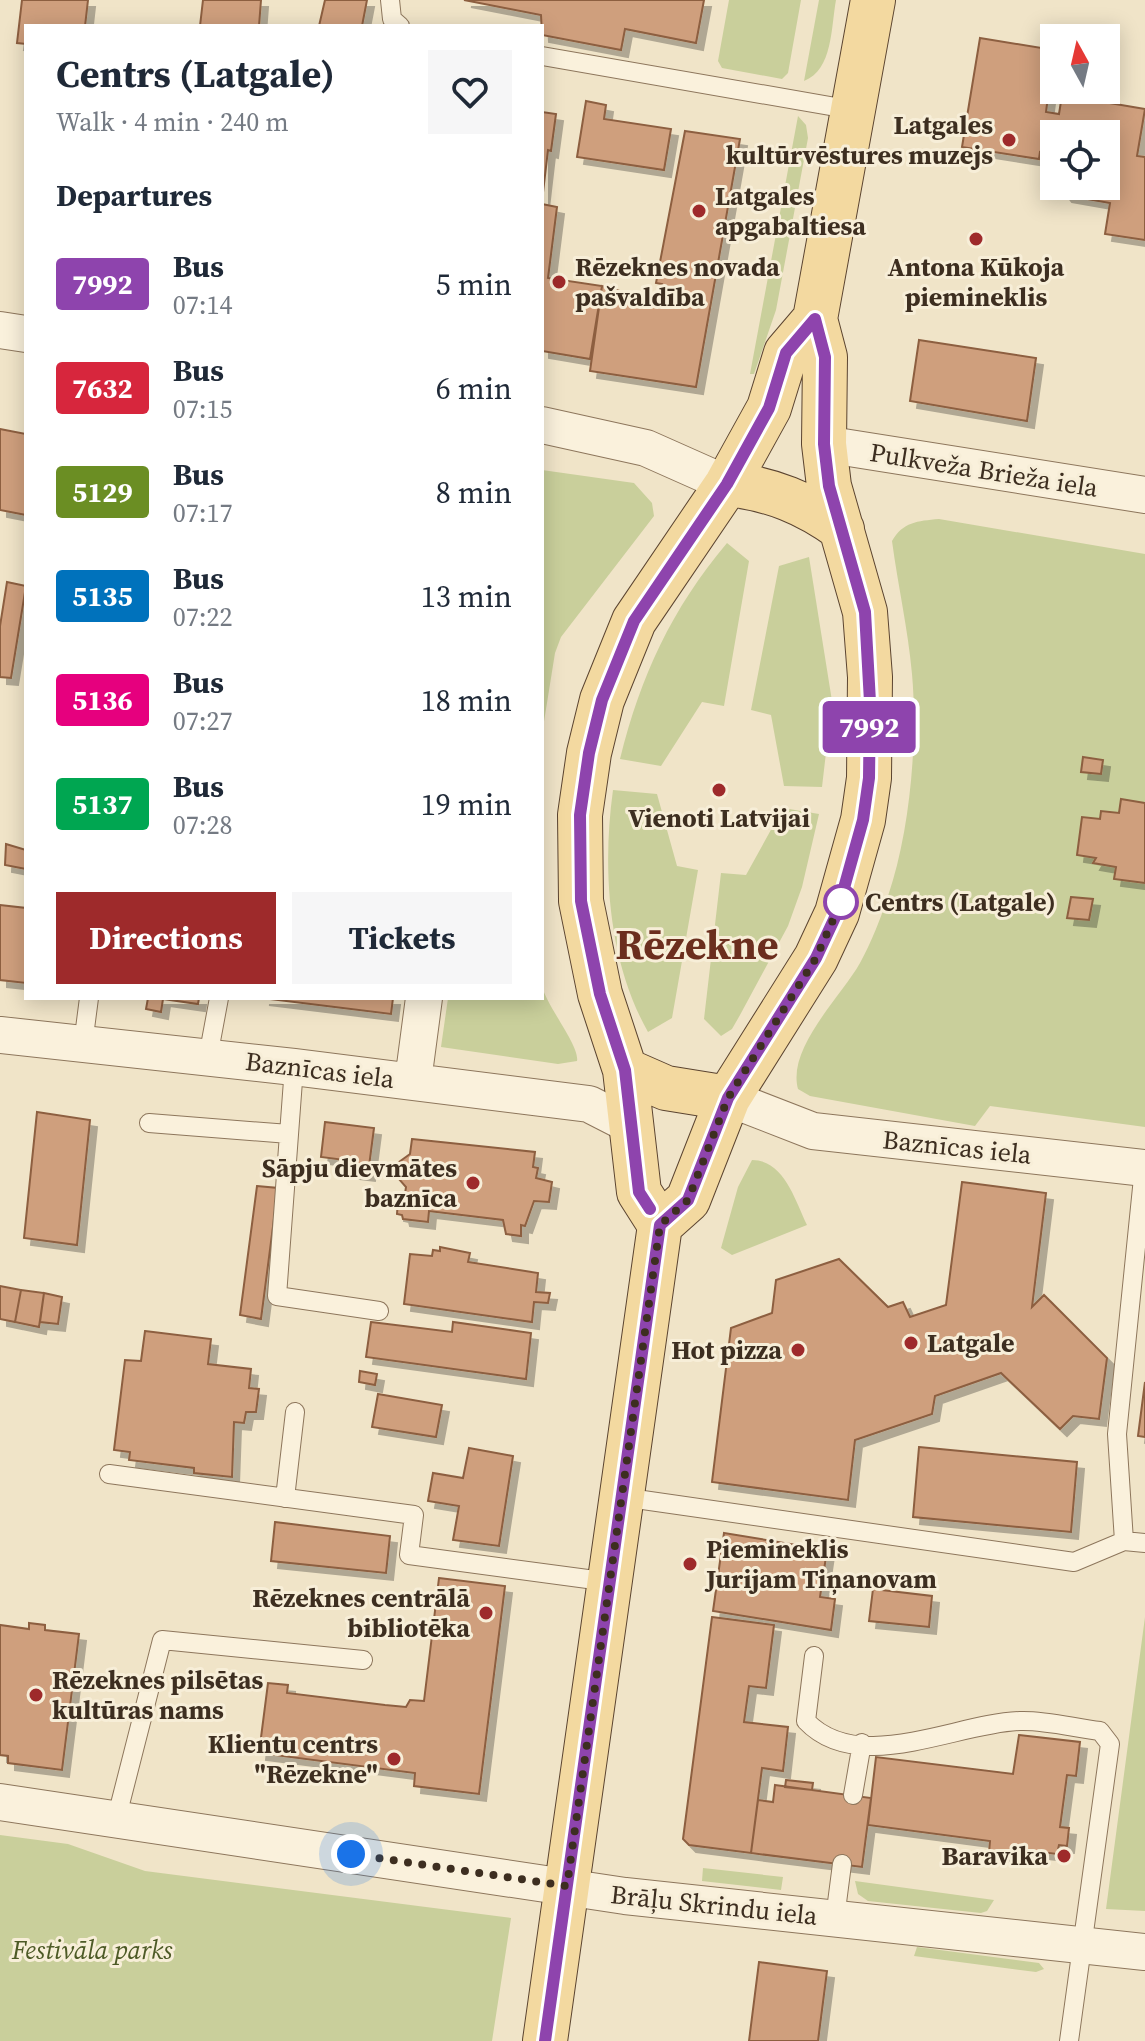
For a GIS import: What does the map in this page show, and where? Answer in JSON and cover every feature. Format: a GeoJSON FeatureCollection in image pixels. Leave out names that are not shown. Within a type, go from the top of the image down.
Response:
{"type":"FeatureCollection","features":[{"type":"Feature","properties":{"kind":"main road"},"geometry":{"type":"LineString","coordinates":[[545,2041],[660,1225],[688,1200],[728,1098],[816,958],[837,913],[863,820],[869,778],[870,677],[865,612],[829,486],[824,444],[825,357],[815,319],[873,0]]}},
{"type":"Feature","properties":{"kind":"main road"},"geometry":{"type":"LineString","coordinates":[[660,1225],[639,1192],[634,1127],[625,1070],[600,994],[581,901],[580,815],[589,753],[602,700],[634,621],[727,484],[769,408],[786,353],[815,319]]}},
{"type":"Feature","properties":{"kind":"main road"},"geometry":{"type":"LineString","coordinates":[[727,484],[780,494],[810,507],[842,529]]}},
{"type":"Feature","properties":{"kind":"main road"},"geometry":{"type":"LineString","coordinates":[[625,1070],[666,1088],[728,1098]]}},
{"type":"Feature","properties":{"kind":"street"},"geometry":{"type":"LineString","coordinates":[[0,330],[24,334]]}},
{"type":"Feature","properties":{"kind":"street"},"geometry":{"type":"LineString","coordinates":[[544,425],[646,448],[727,484]]}},
{"type":"Feature","properties":{"kind":"street","name":"Pulkveža Brieža iela"},"geometry":{"type":"LineString","coordinates":[[824,444],[1145,495]]}},
{"type":"Feature","properties":{"kind":"street"},"geometry":{"type":"LineString","coordinates":[[413,1081],[424,1000]]}},
{"type":"Feature","properties":{"kind":"street","name":"Baznīcas iela"},"geometry":{"type":"LineString","coordinates":[[0,1035],[294,1067],[589,1104],[634,1127]]}},
{"type":"Feature","properties":{"kind":"street","name":"Baznīcas iela"},"geometry":{"type":"LineString","coordinates":[[728,1098],[813,1131],[1145,1168]]}},
{"type":"Feature","properties":{"kind":"street","name":"Brāļu Skrindu iela"},"geometry":{"type":"LineString","coordinates":[[0,1802],[625,1896],[1145,1952]]}},
{"type":"Feature","properties":{"kind":"lane"},"geometry":{"type":"LineString","coordinates":[[390,0],[392,19],[398,24]]}},
{"type":"Feature","properties":{"kind":"lane"},"geometry":{"type":"LineString","coordinates":[[544,56],[853,110]]}},
{"type":"Feature","properties":{"kind":"lane"},"geometry":{"type":"LineString","coordinates":[[83,1044],[89,1000]]}},
{"type":"Feature","properties":{"kind":"lane"},"geometry":{"type":"LineString","coordinates":[[208,1057],[219,1000]]}},
{"type":"Feature","properties":{"kind":"lane"},"geometry":{"type":"LineString","coordinates":[[294,1067],[277,1296],[379,1311]]}},
{"type":"Feature","properties":{"kind":"lane"},"geometry":{"type":"LineString","coordinates":[[149,1123],[289,1134]]}},
{"type":"Feature","properties":{"kind":"lane"},"geometry":{"type":"LineString","coordinates":[[1124,1541],[1117,1434],[1145,1168]]}},
{"type":"Feature","properties":{"kind":"lane"},"geometry":{"type":"LineString","coordinates":[[285,1498],[295,1412]]}},
{"type":"Feature","properties":{"kind":"lane"},"geometry":{"type":"LineString","coordinates":[[109,1474],[414,1515],[409,1555],[610,1582]]}},
{"type":"Feature","properties":{"kind":"lane"},"geometry":{"type":"LineString","coordinates":[[622,1497],[1074,1562],[1124,1541],[1145,1543]]}},
{"type":"Feature","properties":{"kind":"lane"},"geometry":{"type":"LineString","coordinates":[[116,1820],[162,1640],[363,1660]]}},
{"type":"Feature","properties":{"kind":"lane"},"geometry":{"type":"LineString","coordinates":[[814,1656],[806,1721],[821,1737],[888,1746],[1020,1721],[1100,1731],[1110,1744],[1085,1944],[1069,2041]]}},
{"type":"Feature","properties":{"kind":"lane"},"geometry":{"type":"LineString","coordinates":[[853,1795],[862,1743]]}},
{"type":"Feature","properties":{"kind":"lane"},"geometry":{"type":"LineString","coordinates":[[835,1918],[842,1864]]}},
{"type":"Feature","properties":{"kind":"green space"},"geometry":{"type":"Polygon","coordinates":[[[729,0],[801,0],[788,73],[782,79],[722,68],[718,61],[729,0]]]}},
{"type":"Feature","properties":{"kind":"green space"},"geometry":{"type":"Polygon","coordinates":[[[819,0],[836,0],[829,46],[821,68],[804,81],[819,0]]]}},
{"type":"Feature","properties":{"kind":"green space"},"geometry":{"type":"Polygon","coordinates":[[[798,116],[806,125],[808,138],[776,310],[754,374],[750,374],[798,116]]]}},
{"type":"Feature","properties":{"kind":"green space"},"geometry":{"type":"Polygon","coordinates":[[[544,470],[634,483],[652,503],[654,516],[561,637],[555,653],[544,722],[544,470]]]}},
{"type":"Feature","properties":{"kind":"green space"},"geometry":{"type":"Polygon","coordinates":[[[939,519],[1145,554],[1145,1127],[990,1106],[975,1126],[810,1096],[798,1089],[800,1057],[817,1024],[864,955],[896,871],[907,815],[913,756],[914,700],[892,541],[911,524],[939,519]]]}},
{"type":"Feature","properties":{"kind":"green space"},"geometry":{"type":"Polygon","coordinates":[[[727,543],[749,561],[724,706],[702,702],[661,766],[620,759],[638,699],[660,645],[690,593],[727,543]]]}},
{"type":"Feature","properties":{"kind":"green space"},"geometry":{"type":"Polygon","coordinates":[[[809,557],[832,701],[822,787],[784,786],[771,715],[751,710],[779,566],[809,557]]]}},
{"type":"Feature","properties":{"kind":"green space"},"geometry":{"type":"Polygon","coordinates":[[[613,790],[657,794],[677,866],[698,870],[672,1018],[648,1032],[624,975],[611,914],[608,851],[613,790]]]}},
{"type":"Feature","properties":{"kind":"green space"},"geometry":{"type":"Polygon","coordinates":[[[783,808],[819,814],[802,887],[788,926],[740,1015],[732,1029],[721,1036],[704,1019],[721,873],[746,875],[783,808]]]}},
{"type":"Feature","properties":{"kind":"green space"},"geometry":{"type":"Polygon","coordinates":[[[544,992],[574,1046],[577,1061],[558,1064],[441,1047],[448,1000],[544,1000],[544,992]]]}},
{"type":"Feature","properties":{"kind":"green space"},"geometry":{"type":"Polygon","coordinates":[[[752,1160],[763,1162],[780,1174],[793,1193],[807,1225],[732,1255],[721,1248],[738,1187],[752,1160]]]}},
{"type":"Feature","properties":{"kind":"green space"},"geometry":{"type":"Polygon","coordinates":[[[1145,1617],[1145,1911],[1106,1909],[1145,1617]]]}},
{"type":"Feature","properties":{"kind":"green space","name":"Festivāla parks"},"geometry":{"type":"Polygon","coordinates":[[[0,1835],[68,1844],[145,1871],[511,1918],[492,2041],[0,2041],[0,1835]]]}},
{"type":"Feature","properties":{"kind":"green space"},"geometry":{"type":"Polygon","coordinates":[[[703,1868],[783,1877],[781,1890],[702,1881],[703,1868]]]}},
{"type":"Feature","properties":{"kind":"green space"},"geometry":{"type":"Polygon","coordinates":[[[855,1881],[994,1900],[987,1911],[981,1913],[868,1901],[858,1894],[855,1881]]]}},
{"type":"Feature","properties":{"kind":"green space"},"geometry":{"type":"Polygon","coordinates":[[[917,1947],[1039,1963],[1044,1969],[1036,1972],[914,1956],[917,1947]]]}},
{"type":"Feature","properties":{"kind":"building"},"geometry":{"type":"Polygon","coordinates":[[[22,0],[88,0],[85,24],[24,24],[24,44],[17,43],[22,0]]]}},
{"type":"Feature","properties":{"kind":"building"},"geometry":{"type":"Polygon","coordinates":[[[203,0],[261,0],[259,24],[200,24],[203,0]]]}},
{"type":"Feature","properties":{"kind":"building"},"geometry":{"type":"Polygon","coordinates":[[[325,0],[367,0],[362,24],[319,24],[325,0]]]}},
{"type":"Feature","properties":{"kind":"building"},"geometry":{"type":"Polygon","coordinates":[[[464,0],[704,0],[696,43],[625,29],[621,50],[544,35],[541,15],[464,0]]]}},
{"type":"Feature","properties":{"kind":"building","name":"Latgales kultūrvēstures muzejs"},"geometry":{"type":"Polygon","coordinates":[[[980,38],[1040,48],[1040,104],[1047,104],[1046,112],[1059,114],[1061,104],[1115,104],[1145,109],[1137,156],[1145,157],[1145,240],[1105,234],[1110,203],[1093,200],[1120,200],[1120,120],[1040,120],[1039,159],[962,147],[980,38]]]}},
{"type":"Feature","properties":{"kind":"building"},"geometry":{"type":"Polygon","coordinates":[[[586,101],[606,105],[604,119],[671,129],[664,170],[577,157],[586,101]]]}},
{"type":"Feature","properties":{"kind":"building","name":"Rēzeknes novada pašvaldība"},"geometry":{"type":"Polygon","coordinates":[[[544,112],[556,114],[551,151],[548,150],[544,184],[544,112]]]}},
{"type":"Feature","properties":{"kind":"building","name":"Latgales apgabaltiesa"},"geometry":{"type":"Polygon","coordinates":[[[685,131],[740,139],[696,387],[590,371],[602,286],[659,302],[662,284],[656,283],[685,131]]]}},
{"type":"Feature","properties":{"kind":"building","name":"Rēzeknes novada pašvaldība"},"geometry":{"type":"Polygon","coordinates":[[[544,204],[557,207],[548,278],[602,286],[590,359],[544,351],[544,204]]]}},
{"type":"Feature","properties":{"kind":"building"},"geometry":{"type":"Polygon","coordinates":[[[919,340],[1036,358],[1027,421],[910,401],[919,340]]]}},
{"type":"Feature","properties":{"kind":"building"},"geometry":{"type":"Polygon","coordinates":[[[0,429],[24,434],[24,515],[0,510],[0,429]]]}},
{"type":"Feature","properties":{"kind":"building"},"geometry":{"type":"Polygon","coordinates":[[[7,582],[24,586],[11,678],[0,677],[0,626],[7,582]]]}},
{"type":"Feature","properties":{"kind":"building"},"geometry":{"type":"Polygon","coordinates":[[[1083,757],[1103,760],[1101,774],[1081,772],[1083,757]]]}},
{"type":"Feature","properties":{"kind":"building"},"geometry":{"type":"Polygon","coordinates":[[[1121,799],[1145,803],[1145,883],[1114,879],[1116,867],[1093,863],[1096,858],[1077,855],[1082,817],[1100,819],[1101,811],[1119,813],[1121,799]]]}},
{"type":"Feature","properties":{"kind":"building"},"geometry":{"type":"Polygon","coordinates":[[[6,844],[24,849],[24,869],[5,865],[6,844]]]}},
{"type":"Feature","properties":{"kind":"building"},"geometry":{"type":"Polygon","coordinates":[[[1071,897],[1093,899],[1089,920],[1067,918],[1071,897]]]}},
{"type":"Feature","properties":{"kind":"building"},"geometry":{"type":"Polygon","coordinates":[[[0,905],[24,908],[24,983],[0,980],[0,905]]]}},
{"type":"Feature","properties":{"kind":"building"},"geometry":{"type":"Polygon","coordinates":[[[148,1000],[163,1000],[161,1012],[146,1009],[148,1000]]]}},
{"type":"Feature","properties":{"kind":"building"},"geometry":{"type":"Polygon","coordinates":[[[170,1000],[199,1000],[198,1004],[170,1000]]]}},
{"type":"Feature","properties":{"kind":"building"},"geometry":{"type":"Polygon","coordinates":[[[278,1000],[393,1000],[391,1014],[278,1000]]]}},
{"type":"Feature","properties":{"kind":"building"},"geometry":{"type":"Polygon","coordinates":[[[37,1112],[90,1120],[77,1245],[24,1238],[37,1112]]]}},
{"type":"Feature","properties":{"kind":"building"},"geometry":{"type":"Polygon","coordinates":[[[325,1122],[374,1128],[368,1174],[343,1171],[345,1160],[321,1157],[325,1122]]]}},
{"type":"Feature","properties":{"kind":"building"},"geometry":{"type":"Polygon","coordinates":[[[412,1139],[535,1152],[533,1167],[538,1168],[536,1178],[552,1182],[549,1202],[534,1201],[525,1226],[521,1225],[521,1236],[506,1234],[503,1220],[429,1211],[428,1222],[403,1219],[402,1215],[397,1214],[398,1200],[404,1201],[406,1187],[398,1178],[399,1162],[410,1154],[412,1139]]]}},
{"type":"Feature","properties":{"kind":"building","name":"Latgale"},"geometry":{"type":"Polygon","coordinates":[[[962,1182],[1046,1193],[1032,1307],[1044,1295],[1107,1358],[1099,1419],[1073,1416],[1060,1429],[1001,1373],[935,1396],[932,1414],[855,1440],[848,1500],[712,1482],[731,1328],[772,1313],[776,1280],[839,1259],[888,1307],[903,1302],[910,1317],[946,1305],[962,1182]]]}},
{"type":"Feature","properties":{"kind":"building"},"geometry":{"type":"Polygon","coordinates":[[[257,1186],[278,1188],[261,1319],[240,1315],[257,1186]]]}},
{"type":"Feature","properties":{"kind":"building"},"geometry":{"type":"Polygon","coordinates":[[[440,1247],[470,1253],[468,1262],[538,1273],[536,1292],[550,1293],[548,1303],[534,1302],[532,1322],[404,1304],[410,1254],[432,1256],[433,1250],[440,1251],[440,1247]]]}},
{"type":"Feature","properties":{"kind":"building"},"geometry":{"type":"Polygon","coordinates":[[[0,1286],[21,1290],[15,1322],[0,1319],[0,1286]]]}},
{"type":"Feature","properties":{"kind":"building"},"geometry":{"type":"Polygon","coordinates":[[[21,1290],[44,1293],[39,1327],[15,1322],[21,1290]]]}},
{"type":"Feature","properties":{"kind":"building"},"geometry":{"type":"Polygon","coordinates":[[[44,1293],[62,1297],[58,1324],[40,1322],[44,1293]]]}},
{"type":"Feature","properties":{"kind":"building"},"geometry":{"type":"Polygon","coordinates":[[[371,1322],[452,1332],[453,1322],[531,1333],[526,1379],[366,1357],[371,1322]]]}},
{"type":"Feature","properties":{"kind":"building"},"geometry":{"type":"Polygon","coordinates":[[[145,1331],[211,1339],[208,1364],[251,1369],[249,1388],[259,1389],[256,1412],[246,1412],[244,1423],[234,1422],[232,1477],[194,1473],[194,1468],[129,1460],[130,1452],[114,1450],[125,1360],[141,1361],[145,1331]]]}},
{"type":"Feature","properties":{"kind":"building"},"geometry":{"type":"Polygon","coordinates":[[[360,1371],[377,1374],[375,1385],[359,1382],[360,1371]]]}},
{"type":"Feature","properties":{"kind":"building"},"geometry":{"type":"Polygon","coordinates":[[[1145,1382],[1145,1437],[1138,1436],[1145,1382]]]}},
{"type":"Feature","properties":{"kind":"building"},"geometry":{"type":"Polygon","coordinates":[[[378,1394],[442,1405],[436,1437],[372,1427],[378,1394]]]}},
{"type":"Feature","properties":{"kind":"building"},"geometry":{"type":"Polygon","coordinates":[[[919,1447],[1077,1462],[1071,1532],[913,1517],[919,1447]]]}},
{"type":"Feature","properties":{"kind":"building"},"geometry":{"type":"Polygon","coordinates":[[[469,1448],[513,1456],[499,1546],[453,1540],[459,1506],[428,1501],[433,1473],[463,1478],[469,1448]]]}},
{"type":"Feature","properties":{"kind":"building"},"geometry":{"type":"Polygon","coordinates":[[[275,1522],[390,1536],[386,1573],[271,1561],[275,1522]]]}},
{"type":"Feature","properties":{"kind":"building"},"geometry":{"type":"Polygon","coordinates":[[[724,1533],[827,1550],[820,1597],[835,1599],[831,1630],[713,1611],[724,1533]]]}},
{"type":"Feature","properties":{"kind":"building"},"geometry":{"type":"Polygon","coordinates":[[[439,1578],[505,1586],[479,1794],[414,1786],[415,1773],[259,1753],[268,1683],[288,1685],[287,1693],[385,1705],[406,1707],[410,1700],[424,1701],[439,1578]]]}},
{"type":"Feature","properties":{"kind":"building"},"geometry":{"type":"Polygon","coordinates":[[[873,1589],[932,1596],[929,1627],[869,1621],[873,1589]]]}},
{"type":"Feature","properties":{"kind":"building"},"geometry":{"type":"Polygon","coordinates":[[[712,1617],[774,1625],[766,1688],[749,1686],[744,1722],[788,1727],[783,1771],[762,1768],[751,1853],[689,1845],[683,1839],[712,1617]]]}},
{"type":"Feature","properties":{"kind":"building","name":"Rēzeknes pilsētas kultūras nams"},"geometry":{"type":"Polygon","coordinates":[[[29,1623],[45,1625],[45,1630],[79,1634],[62,1770],[8,1763],[8,1756],[0,1755],[0,1625],[29,1629],[29,1623]]]}},
{"type":"Feature","properties":{"kind":"building"},"geometry":{"type":"Polygon","coordinates":[[[1019,1735],[1080,1742],[1076,1776],[1067,1775],[1060,1827],[1069,1828],[1067,1846],[1059,1845],[1057,1854],[1016,1849],[1015,1856],[989,1853],[990,1841],[868,1825],[876,1757],[1013,1774],[1019,1735]]]}},
{"type":"Feature","properties":{"kind":"building"},"geometry":{"type":"Polygon","coordinates":[[[786,1780],[813,1783],[812,1790],[785,1787],[786,1780]]]}},
{"type":"Feature","properties":{"kind":"building"},"geometry":{"type":"Polygon","coordinates":[[[775,1785],[871,1798],[862,1867],[751,1853],[758,1800],[773,1802],[775,1785]]]}},
{"type":"Feature","properties":{"kind":"building"},"geometry":{"type":"Polygon","coordinates":[[[759,1962],[827,1971],[818,2041],[749,2041],[759,1962]]]}},
{"type":"Feature","properties":{"kind":"bus line","name":"7992"},"geometry":{"type":"LineString","coordinates":[[545,2041],[660,1225],[688,1200],[728,1098],[816,958],[837,913],[863,820],[869,778],[870,677],[865,612],[829,486],[824,444],[825,357],[815,319],[786,353],[769,408],[727,484],[634,621],[602,700],[589,753],[580,815],[581,901],[600,994],[625,1070],[637,1152],[639,1192],[650,1209]]}},
{"type":"Feature","properties":{"kind":"place","name":"Latgales kultūrvēstures muzejs"},"geometry":{"type":"Point","coordinates":[1009,140]}},
{"type":"Feature","properties":{"kind":"place","name":"Latgales apgabaltiesa"},"geometry":{"type":"Point","coordinates":[699,211]}},
{"type":"Feature","properties":{"kind":"place","name":"Antona Kūkoja piemineklis"},"geometry":{"type":"Point","coordinates":[976,239]}},
{"type":"Feature","properties":{"kind":"place","name":"Rēzeknes novada pašvaldība"},"geometry":{"type":"Point","coordinates":[559,282]}},
{"type":"Feature","properties":{"kind":"place","name":"Vienoti Latvijai"},"geometry":{"type":"Point","coordinates":[719,790]}},
{"type":"Feature","properties":{"kind":"place","name":"Centrs (Latgale)"},"geometry":{"type":"Point","coordinates":[841,902]}},
{"type":"Feature","properties":{"kind":"place","name":"Sāpju dievmātes baznīca"},"geometry":{"type":"Point","coordinates":[473,1183]}},
{"type":"Feature","properties":{"kind":"place","name":"Latgale"},"geometry":{"type":"Point","coordinates":[911,1343]}},
{"type":"Feature","properties":{"kind":"place","name":"Hot pizza"},"geometry":{"type":"Point","coordinates":[798,1350]}},
{"type":"Feature","properties":{"kind":"place","name":"Piemineklis Jurijam Tiņanovam"},"geometry":{"type":"Point","coordinates":[690,1564]}},
{"type":"Feature","properties":{"kind":"place","name":"Rēzeknes centrālā bibliotēka"},"geometry":{"type":"Point","coordinates":[486,1613]}},
{"type":"Feature","properties":{"kind":"place","name":"Rēzeknes pilsētas kultūras nams"},"geometry":{"type":"Point","coordinates":[36,1695]}},
{"type":"Feature","properties":{"kind":"place","name":"Klientu centrs \"Rēzekne\""},"geometry":{"type":"Point","coordinates":[394,1759]}},
{"type":"Feature","properties":{"kind":"place","name":"Baravika"},"geometry":{"type":"Point","coordinates":[1064,1856]}},
{"type":"Feature","properties":{"kind":"district","name":"Rēzekne"},"geometry":{"type":"Point","coordinates":[697,944]}},
{"type":"Feature","properties":{"kind":"route"},"geometry":{"type":"LineString","coordinates":[[351,1854],[567,1886],[660,1225],[688,1200],[728,1098],[816,958],[841,902]]}}]}
